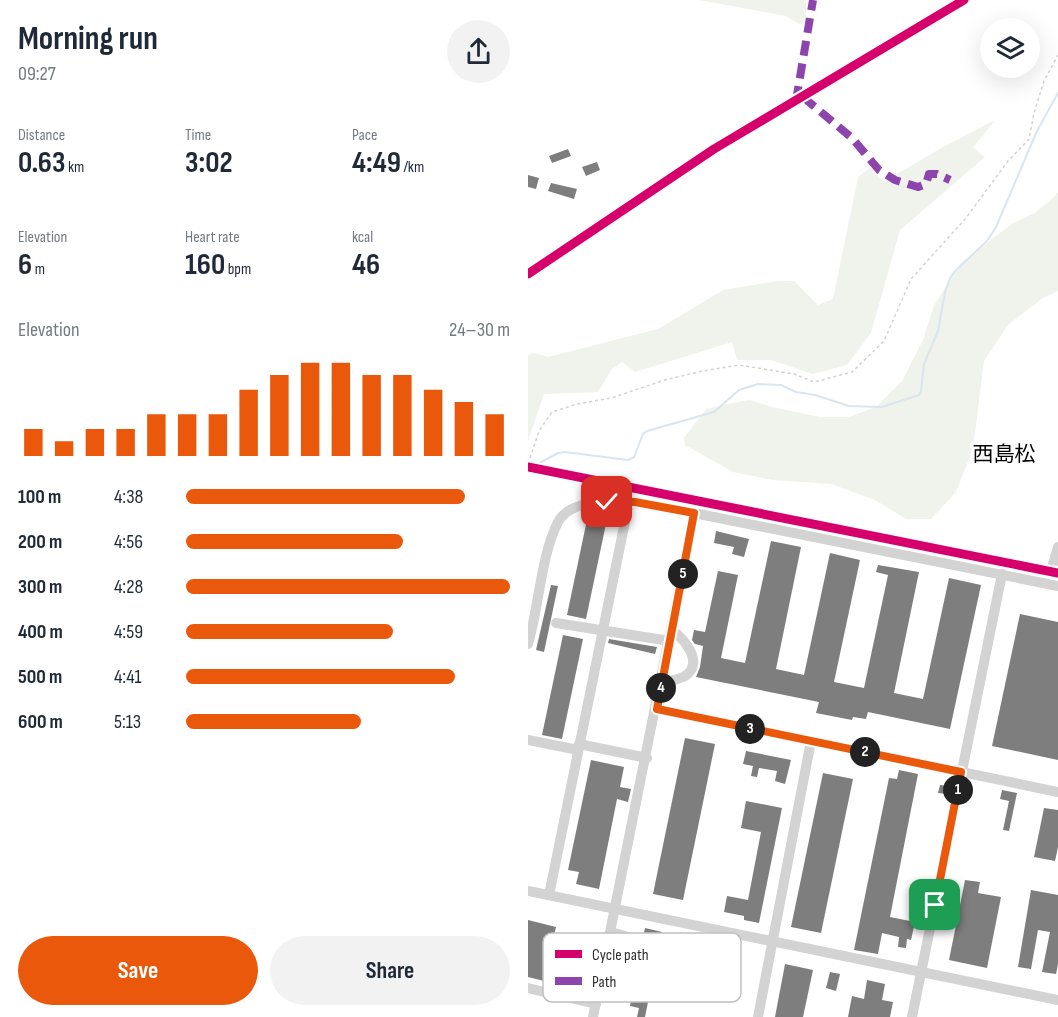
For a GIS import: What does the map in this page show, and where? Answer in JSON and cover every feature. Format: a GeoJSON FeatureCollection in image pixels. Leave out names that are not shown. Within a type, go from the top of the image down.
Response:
{"type":"FeatureCollection","features":[{"type":"Feature","properties":{"kind":"street"},"geometry":{"type":"LineString","coordinates":[[528,274],[714,149],[964,0]]}},
{"type":"Feature","properties":{"kind":"street"},"geometry":{"type":"LineString","coordinates":[[528,467],[1055,572],[1058,547]]}},
{"type":"Feature","properties":{"kind":"street"},"geometry":{"type":"LineString","coordinates":[[528,644],[551,542],[559,520],[573,507],[607,502],[629,502],[694,513],[1058,585]]}},
{"type":"Feature","properties":{"kind":"street"},"geometry":{"type":"LineString","coordinates":[[549,895],[629,502]]}},
{"type":"Feature","properties":{"kind":"street"},"geometry":{"type":"LineString","coordinates":[[614,933],[611,932],[694,513]]}},
{"type":"Feature","properties":{"kind":"street"},"geometry":{"type":"LineString","coordinates":[[912,1017],[1002,574]]}},
{"type":"Feature","properties":{"kind":"street"},"geometry":{"type":"LineString","coordinates":[[556,623],[671,635],[684,640],[693,664],[691,670],[686,676],[662,682]]}},
{"type":"Feature","properties":{"kind":"street"},"geometry":{"type":"LineString","coordinates":[[657,709],[1058,792]]}},
{"type":"Feature","properties":{"kind":"street"},"geometry":{"type":"LineString","coordinates":[[528,740],[647,758]]}},
{"type":"Feature","properties":{"kind":"street"},"geometry":{"type":"LineString","coordinates":[[758,1017],[811,741]]}},
{"type":"Feature","properties":{"kind":"street"},"geometry":{"type":"LineString","coordinates":[[528,891],[734,933]]}},
{"type":"Feature","properties":{"kind":"street"},"geometry":{"type":"LineString","coordinates":[[741,934],[1058,1000]]}},
{"type":"Feature","properties":{"kind":"street"},"geometry":{"type":"LineString","coordinates":[[528,988],[543,992]]}},
{"type":"Feature","properties":{"kind":"street"},"geometry":{"type":"LineString","coordinates":[[588,1002],[596,1004],[594,1017]]}},
{"type":"Feature","properties":{"kind":"path"},"geometry":{"type":"LineString","coordinates":[[528,461],[539,430],[552,412],[577,404],[611,399],[660,381],[739,365],[794,374],[814,382],[852,372],[884,341],[911,279],[966,218],[1008,160],[1029,139],[1044,81],[1058,55]]}},
{"type":"Feature","properties":{"kind":"shaded area"},"geometry":{"type":"Polygon","coordinates":[[[699,0],[806,0],[806,23],[799,24],[786,16],[699,0]]]}},
{"type":"Feature","properties":{"kind":"shaded area"},"geometry":{"type":"Polygon","coordinates":[[[995,120],[973,148],[985,157],[900,230],[871,333],[847,365],[813,374],[771,360],[737,360],[732,342],[635,372],[622,362],[612,369],[598,392],[544,394],[528,441],[528,355],[534,353],[548,357],[658,329],[723,290],[777,281],[794,281],[818,305],[833,299],[858,177],[871,167],[883,182],[995,120]]]}},
{"type":"Feature","properties":{"kind":"shaded area"},"geometry":{"type":"Polygon","coordinates":[[[1058,192],[1058,291],[1043,298],[1008,325],[984,361],[973,449],[956,492],[931,519],[906,519],[875,500],[831,484],[773,480],[733,472],[685,445],[684,438],[706,409],[727,404],[750,400],[820,417],[849,417],[876,407],[902,381],[923,340],[934,305],[961,263],[1013,223],[1035,213],[1058,192]]]}},
{"type":"Feature","properties":{"kind":"building"},"geometry":{"type":"Polygon","coordinates":[[[568,149],[571,156],[552,163],[549,156],[568,149]]]}},
{"type":"Feature","properties":{"kind":"building"},"geometry":{"type":"Polygon","coordinates":[[[597,162],[600,170],[586,176],[582,167],[597,162]]]}},
{"type":"Feature","properties":{"kind":"building"},"geometry":{"type":"Polygon","coordinates":[[[528,175],[539,178],[536,189],[528,187],[528,175]]]}},
{"type":"Feature","properties":{"kind":"building"},"geometry":{"type":"Polygon","coordinates":[[[551,183],[577,189],[574,199],[548,191],[551,183]]]}},
{"type":"Feature","properties":{"kind":"building"},"geometry":{"type":"Polygon","coordinates":[[[588,515],[607,519],[586,619],[567,615],[588,515]]]}},
{"type":"Feature","properties":{"kind":"building"},"geometry":{"type":"Polygon","coordinates":[[[716,531],[749,539],[744,557],[732,554],[734,547],[714,543],[716,531]]]}},
{"type":"Feature","properties":{"kind":"building"},"geometry":{"type":"Polygon","coordinates":[[[771,541],[801,547],[776,669],[804,675],[830,553],[860,560],[834,682],[864,688],[888,575],[876,572],[878,565],[919,572],[894,693],[923,699],[949,578],[981,585],[950,729],[868,712],[866,719],[853,717],[852,720],[816,713],[819,702],[696,677],[703,646],[695,644],[692,640],[694,630],[705,632],[718,571],[738,575],[721,658],[745,663],[771,541]]]}},
{"type":"Feature","properties":{"kind":"building"},"geometry":{"type":"Polygon","coordinates":[[[551,585],[558,586],[544,652],[536,650],[551,585]]]}},
{"type":"Feature","properties":{"kind":"building"},"geometry":{"type":"Polygon","coordinates":[[[1020,614],[1058,622],[1058,760],[992,746],[1020,614]]]}},
{"type":"Feature","properties":{"kind":"building"},"geometry":{"type":"Polygon","coordinates":[[[563,635],[583,639],[562,739],[542,735],[563,635]]]}},
{"type":"Feature","properties":{"kind":"building"},"geometry":{"type":"Polygon","coordinates":[[[609,639],[657,647],[655,654],[608,643],[609,639]]]}},
{"type":"Feature","properties":{"kind":"building"},"geometry":{"type":"Polygon","coordinates":[[[685,738],[715,744],[683,900],[653,894],[685,738]]]}},
{"type":"Feature","properties":{"kind":"building"},"geometry":{"type":"Polygon","coordinates":[[[746,751],[791,760],[785,784],[775,781],[777,771],[759,768],[757,777],[751,776],[753,766],[743,764],[746,751]]]}},
{"type":"Feature","properties":{"kind":"building"},"geometry":{"type":"Polygon","coordinates":[[[591,760],[624,767],[620,787],[631,789],[628,802],[617,799],[599,889],[576,884],[579,872],[568,870],[591,760]]]}},
{"type":"Feature","properties":{"kind":"building"},"geometry":{"type":"Polygon","coordinates":[[[899,770],[918,774],[890,917],[915,922],[911,940],[907,939],[906,948],[898,947],[899,937],[882,933],[878,954],[854,950],[889,778],[897,779],[899,770]]]}},
{"type":"Feature","properties":{"kind":"building"},"geometry":{"type":"Polygon","coordinates":[[[823,773],[853,779],[821,933],[791,927],[823,773]]]}},
{"type":"Feature","properties":{"kind":"building"},"geometry":{"type":"Polygon","coordinates":[[[940,785],[949,786],[947,794],[938,793],[940,785]]]}},
{"type":"Feature","properties":{"kind":"building"},"geometry":{"type":"Polygon","coordinates":[[[1002,790],[1017,793],[1009,831],[1003,830],[1009,801],[1000,799],[1002,790]]]}},
{"type":"Feature","properties":{"kind":"building"},"geometry":{"type":"Polygon","coordinates":[[[746,801],[782,808],[759,923],[744,920],[744,916],[724,912],[727,896],[748,900],[761,832],[741,828],[746,801]]]}},
{"type":"Feature","properties":{"kind":"building"},"geometry":{"type":"Polygon","coordinates":[[[1044,808],[1058,810],[1058,847],[1055,861],[1034,857],[1044,808]]]}},
{"type":"Feature","properties":{"kind":"building"},"geometry":{"type":"Polygon","coordinates":[[[965,880],[980,882],[978,893],[1001,897],[987,968],[949,960],[965,880]]]}},
{"type":"Feature","properties":{"kind":"building"},"geometry":{"type":"Polygon","coordinates":[[[1031,890],[1058,895],[1056,974],[1042,972],[1050,932],[1038,930],[1031,969],[1018,967],[1031,890]]]}},
{"type":"Feature","properties":{"kind":"building"},"geometry":{"type":"Polygon","coordinates":[[[528,920],[556,927],[555,933],[543,933],[543,981],[528,977],[528,920]]]}},
{"type":"Feature","properties":{"kind":"building"},"geometry":{"type":"Polygon","coordinates":[[[645,928],[662,932],[662,933],[644,933],[645,928]]]}},
{"type":"Feature","properties":{"kind":"building"},"geometry":{"type":"Polygon","coordinates":[[[785,964],[813,970],[803,1017],[775,1017],[785,964]]]}},
{"type":"Feature","properties":{"kind":"building"},"geometry":{"type":"Polygon","coordinates":[[[830,972],[840,974],[836,991],[826,988],[830,972]]]}},
{"type":"Feature","properties":{"kind":"building"},"geometry":{"type":"Polygon","coordinates":[[[867,980],[885,984],[882,1000],[893,1002],[890,1017],[848,1017],[852,996],[864,999],[867,980]]]}},
{"type":"Feature","properties":{"kind":"building"},"geometry":{"type":"Polygon","coordinates":[[[631,1002],[648,1002],[645,1017],[637,1017],[639,1008],[630,1006],[631,1002]]]}},
{"type":"Feature","properties":{"kind":"waterway"},"geometry":{"type":"LineString","coordinates":[[536,465],[558,453],[565,452],[628,460],[634,457],[643,434],[647,431],[714,412],[739,390],[758,384],[781,385],[796,392],[815,395],[849,406],[882,407],[919,395],[924,364],[938,331],[950,278],[987,241],[996,227],[1037,131],[1058,93]]}},
{"type":"Feature","properties":{"kind":"marked path"},"geometry":{"type":"LineString","coordinates":[[796,101],[813,0]]}},
{"type":"Feature","properties":{"kind":"marked path"},"geometry":{"type":"LineString","coordinates":[[803,97],[852,138],[879,170],[895,180],[918,187],[926,184],[929,174],[937,174],[950,180]]}},
{"type":"Feature","properties":{"kind":"cycle path"},"geometry":{"type":"LineString","coordinates":[[528,274],[714,149],[964,0]]}},
{"type":"Feature","properties":{"kind":"cycle path"},"geometry":{"type":"LineString","coordinates":[[528,467],[1058,573]]}},
{"type":"Feature","properties":{"kind":"district","name":"西島松"},"geometry":{"type":"Point","coordinates":[1004,454]}},
{"type":"Feature","properties":{"kind":"route"},"geometry":{"type":"LineString","coordinates":[[607,502],[635,502],[694,513],[657,709],[961,772],[935,905]]}}]}
